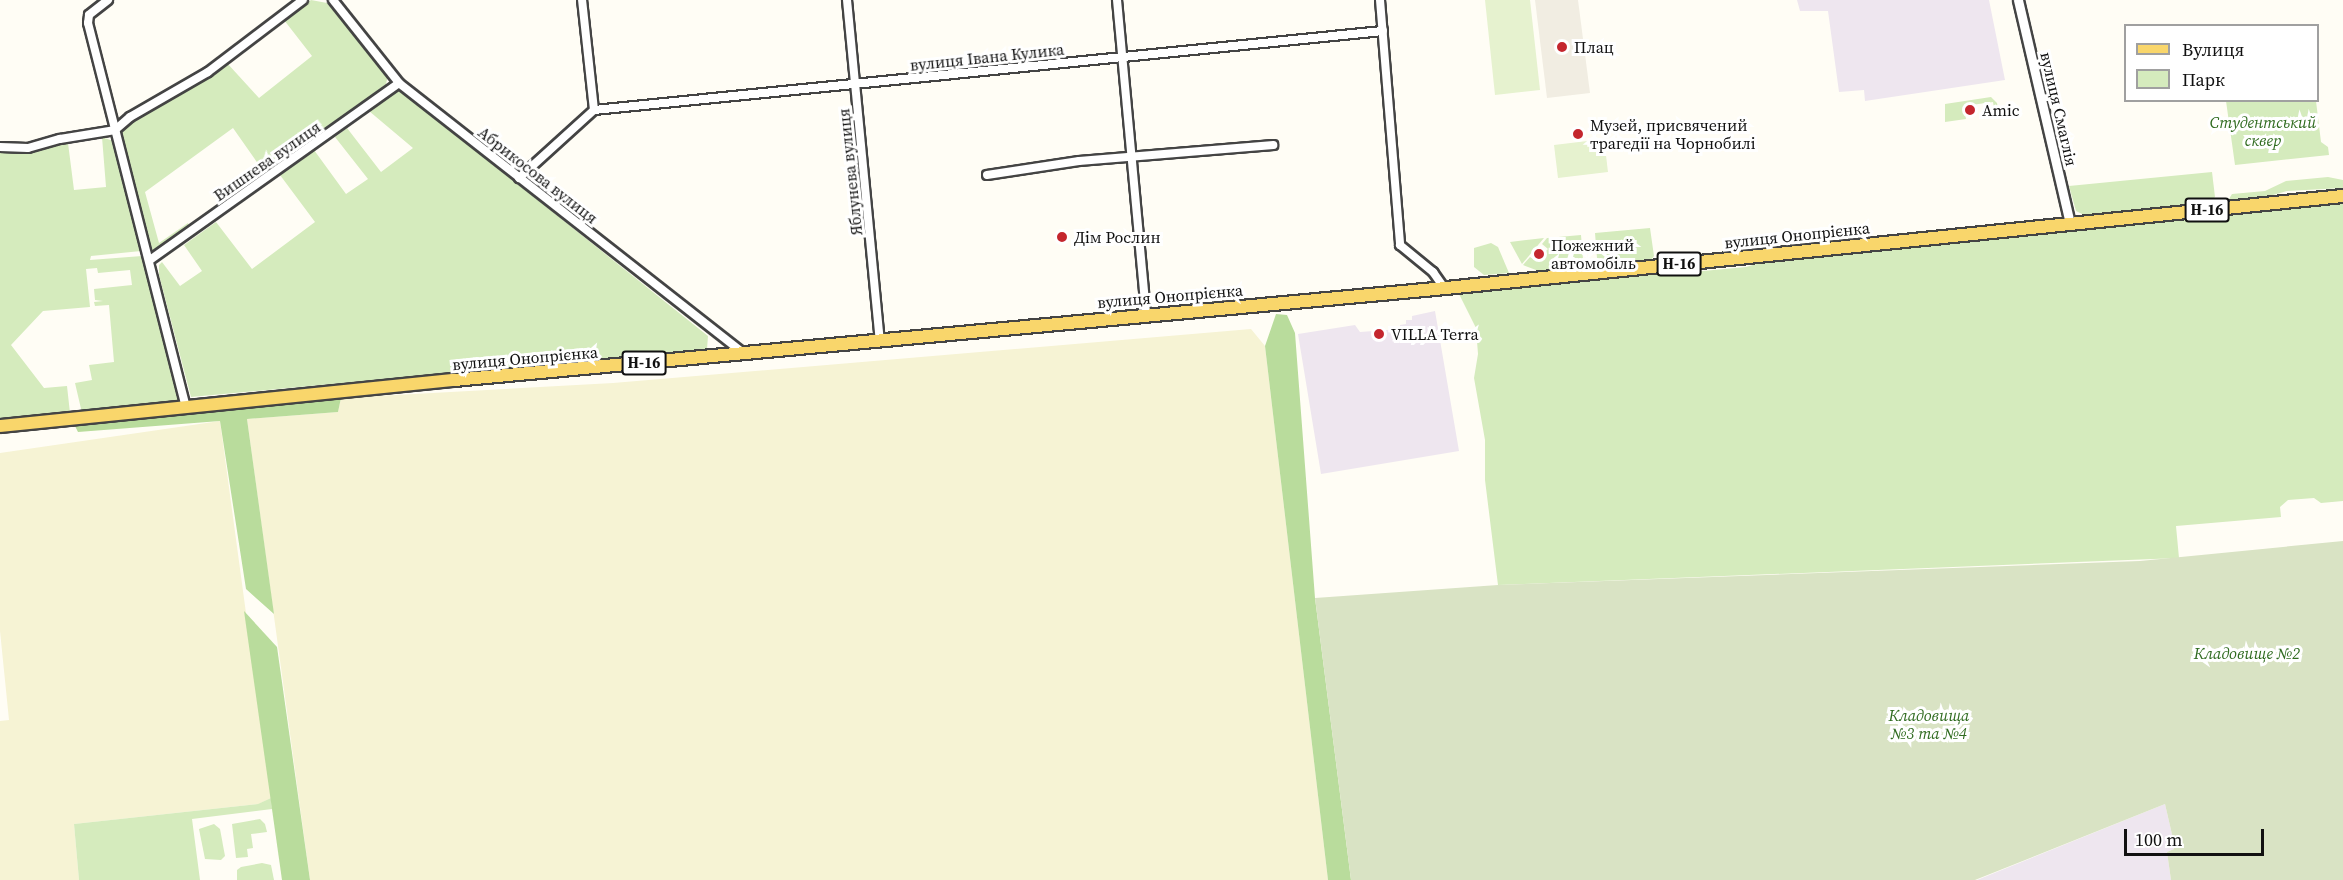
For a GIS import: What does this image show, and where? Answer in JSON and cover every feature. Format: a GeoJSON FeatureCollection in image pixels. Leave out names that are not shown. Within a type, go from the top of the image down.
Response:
{"type":"FeatureCollection","features":[{"type":"Feature","properties":{"kind":"main road","name":"вулиця Онопрієнка"},"geometry":{"type":"LineString","coordinates":[[0,426],[880,340],[1444,288],[2343,196]]}},
{"type":"Feature","properties":{"kind":"street"},"geometry":{"type":"LineString","coordinates":[[108,0],[88,15],[88,23],[186,408]]}},
{"type":"Feature","properties":{"kind":"street"},"geometry":{"type":"LineString","coordinates":[[0,147],[28,148],[60,139],[115,130],[130,117],[208,72],[303,0]]}},
{"type":"Feature","properties":{"kind":"street","name":"Абрикосова вулиця"},"geometry":{"type":"LineString","coordinates":[[333,0],[399,83],[744,354]]}},
{"type":"Feature","properties":{"kind":"street"},"geometry":{"type":"LineString","coordinates":[[519,178],[594,110],[582,0]]}},
{"type":"Feature","properties":{"kind":"street","name":"Яблунева вулиця"},"geometry":{"type":"LineString","coordinates":[[847,0],[880,340]]}},
{"type":"Feature","properties":{"kind":"street"},"geometry":{"type":"LineString","coordinates":[[1117,0],[1146,315]]}},
{"type":"Feature","properties":{"kind":"street"},"geometry":{"type":"LineString","coordinates":[[1380,0],[1400,244],[1432,272],[1444,288]]}},
{"type":"Feature","properties":{"kind":"street","name":"вулиця Смаглія"},"geometry":{"type":"LineString","coordinates":[[2019,0],[2070,224]]}},
{"type":"Feature","properties":{"kind":"street","name":"вулиця Івана Кулика"},"geometry":{"type":"LineString","coordinates":[[594,110],[1383,32]]}},
{"type":"Feature","properties":{"kind":"street","name":"Вишнева вулиця"},"geometry":{"type":"LineString","coordinates":[[150,261],[399,83]]}},
{"type":"Feature","properties":{"kind":"street"},"geometry":{"type":"LineString","coordinates":[[987,175],[1131,157],[1273,145]]}},
{"type":"Feature","properties":{"kind":"shaded area","name":"Плац"},"geometry":{"type":"Polygon","coordinates":[[[1535,0],[1578,0],[1590,93],[1547,98],[1535,0]]]}},
{"type":"Feature","properties":{"kind":"shaded area"},"geometry":{"type":"Polygon","coordinates":[[[1797,0],[1989,0],[2005,80],[1865,101],[1864,90],[1839,92],[1828,11],[1800,11],[1797,0]]]}},
{"type":"Feature","properties":{"kind":"shaded area"},"geometry":{"type":"Polygon","coordinates":[[[1435,311],[1459,451],[1321,474],[1298,334],[1355,325],[1360,332],[1400,329],[1400,325],[1406,324],[1406,320],[1412,320],[1412,316],[1435,311]]]}},
{"type":"Feature","properties":{"kind":"shaded area"},"geometry":{"type":"Polygon","coordinates":[[[1251,329],[1265,346],[1328,880],[310,880],[247,419],[338,412],[341,398],[613,383],[1251,329]]]}},
{"type":"Feature","properties":{"kind":"shaded area"},"geometry":{"type":"Polygon","coordinates":[[[220,421],[271,798],[259,804],[74,824],[79,880],[0,880],[0,721],[9,720],[0,631],[0,453],[220,421]]]}},
{"type":"Feature","properties":{"kind":"shaded area"},"geometry":{"type":"Polygon","coordinates":[[[2165,804],[2174,843],[2174,849],[2167,852],[2171,880],[1977,880],[2165,804]]]}},
{"type":"Feature","properties":{"kind":"green space"},"geometry":{"type":"Polygon","coordinates":[[[311,0],[327,3],[388,75],[386,84],[258,181],[253,174],[261,168],[233,128],[145,192],[159,243],[188,223],[190,227],[152,255],[121,135],[124,127],[133,119],[165,103],[227,63],[259,98],[312,56],[284,20],[311,0]]]}},
{"type":"Feature","properties":{"kind":"green space"},"geometry":{"type":"Polygon","coordinates":[[[1485,0],[1530,0],[1540,90],[1495,95],[1485,0]]]}},
{"type":"Feature","properties":{"kind":"green space"},"geometry":{"type":"Polygon","coordinates":[[[398,91],[405,94],[708,336],[707,349],[191,397],[159,275],[159,265],[162,262],[180,286],[202,271],[184,245],[216,222],[252,269],[315,222],[280,175],[314,150],[346,194],[368,179],[335,137],[347,128],[381,172],[413,148],[369,111],[398,91]]]}},
{"type":"Feature","properties":{"kind":"green space"},"geometry":{"type":"Polygon","coordinates":[[[1991,97],[1997,103],[1999,114],[1995,115],[1993,102],[1964,106],[1966,119],[1945,122],[1945,104],[1991,97]]]}},
{"type":"Feature","properties":{"kind":"green space","name":"Студентський сквер"},"geometry":{"type":"Polygon","coordinates":[[[2226,102],[2316,102],[2321,142],[2328,147],[2329,155],[2235,165],[2226,102]]]}},
{"type":"Feature","properties":{"kind":"green space"},"geometry":{"type":"Polygon","coordinates":[[[102,137],[116,142],[141,251],[91,256],[90,260],[142,256],[146,262],[181,402],[82,413],[75,383],[92,380],[89,365],[114,362],[109,305],[95,306],[94,302],[103,301],[95,300],[94,289],[132,285],[130,270],[98,273],[97,268],[86,269],[90,307],[43,311],[11,345],[44,388],[67,386],[70,413],[0,421],[0,151],[68,143],[74,190],[106,187],[102,137]]]}},
{"type":"Feature","properties":{"kind":"green space"},"geometry":{"type":"Polygon","coordinates":[[[1604,139],[1608,172],[1558,178],[1554,145],[1604,139]]]}},
{"type":"Feature","properties":{"kind":"green space"},"geometry":{"type":"Polygon","coordinates":[[[2212,172],[2215,197],[2210,202],[2084,215],[2076,211],[2069,186],[2212,172]]]}},
{"type":"Feature","properties":{"kind":"green space"},"geometry":{"type":"Polygon","coordinates":[[[2328,177],[2343,180],[2343,188],[2287,191],[2266,197],[2233,201],[2229,199],[2232,194],[2265,191],[2286,181],[2328,177]]]}},
{"type":"Feature","properties":{"kind":"green space"},"geometry":{"type":"Polygon","coordinates":[[[2343,202],[2343,501],[2321,503],[2314,498],[2288,500],[2280,507],[2281,517],[2176,526],[2179,558],[1498,585],[1485,480],[1485,440],[1474,378],[1478,354],[1476,328],[1458,292],[1684,269],[1703,271],[1746,267],[1767,261],[2343,202]]]}},
{"type":"Feature","properties":{"kind":"green space"},"geometry":{"type":"Polygon","coordinates":[[[1650,228],[1654,256],[1652,259],[1548,270],[1536,270],[1523,265],[1530,257],[1536,261],[1548,249],[1542,244],[1547,238],[1581,235],[1583,259],[1597,258],[1595,233],[1650,228]]]}},
{"type":"Feature","properties":{"kind":"green space"},"geometry":{"type":"Polygon","coordinates":[[[1544,238],[1522,264],[1510,242],[1544,238]]]}},
{"type":"Feature","properties":{"kind":"green space"},"geometry":{"type":"Polygon","coordinates":[[[1491,243],[1498,247],[1509,273],[1484,275],[1474,267],[1474,248],[1491,243]]]}},
{"type":"Feature","properties":{"kind":"green space"},"geometry":{"type":"Polygon","coordinates":[[[1276,314],[1287,315],[1295,333],[1315,598],[1351,880],[1328,880],[1265,346],[1276,314]]]}},
{"type":"Feature","properties":{"kind":"green space"},"geometry":{"type":"Polygon","coordinates":[[[341,398],[338,412],[247,419],[274,614],[246,589],[220,421],[78,432],[75,426],[341,398]]]}},
{"type":"Feature","properties":{"kind":"green space","name":"Кладовища №3 та №4"},"geometry":{"type":"Polygon","coordinates":[[[2343,541],[2343,880],[2171,880],[2167,852],[2174,849],[2174,843],[2165,804],[1975,880],[1351,880],[1315,598],[1498,585],[2140,561],[2343,541]]]}},
{"type":"Feature","properties":{"kind":"green space"},"geometry":{"type":"Polygon","coordinates":[[[244,611],[277,647],[310,880],[282,880],[244,611]]]}},
{"type":"Feature","properties":{"kind":"green space"},"geometry":{"type":"Polygon","coordinates":[[[271,798],[272,809],[192,819],[200,880],[79,880],[74,824],[258,804],[271,798]]]}},
{"type":"Feature","properties":{"kind":"green space"},"geometry":{"type":"Polygon","coordinates":[[[260,819],[265,824],[267,832],[251,834],[253,848],[247,849],[248,857],[236,858],[232,824],[260,819]]]}},
{"type":"Feature","properties":{"kind":"green space"},"geometry":{"type":"Polygon","coordinates":[[[214,824],[220,829],[225,856],[221,860],[205,859],[199,829],[214,824]]]}},
{"type":"Feature","properties":{"kind":"green space"},"geometry":{"type":"Polygon","coordinates":[[[262,863],[271,865],[274,880],[237,880],[237,870],[241,867],[262,863]]]}},
{"type":"Feature","properties":{"kind":"place","name":"Плац"},"geometry":{"type":"Point","coordinates":[1562,47]}},
{"type":"Feature","properties":{"kind":"place","name":"Amic"},"geometry":{"type":"Point","coordinates":[1970,110]}},
{"type":"Feature","properties":{"kind":"place","name":"Музей, присвячений трагедії на Чорнобилі"},"geometry":{"type":"Point","coordinates":[1578,134]}},
{"type":"Feature","properties":{"kind":"place","name":"Дім Рослин"},"geometry":{"type":"Point","coordinates":[1062,237]}},
{"type":"Feature","properties":{"kind":"place","name":"Пожежний автомобіль"},"geometry":{"type":"Point","coordinates":[1539,254]}},
{"type":"Feature","properties":{"kind":"place","name":"VILLA Terra"},"geometry":{"type":"Point","coordinates":[1379,334]}},
{"type":"Feature","properties":{"kind":"park label","name":"Кладовище №2"},"geometry":{"type":"Point","coordinates":[2247,653]}}]}
